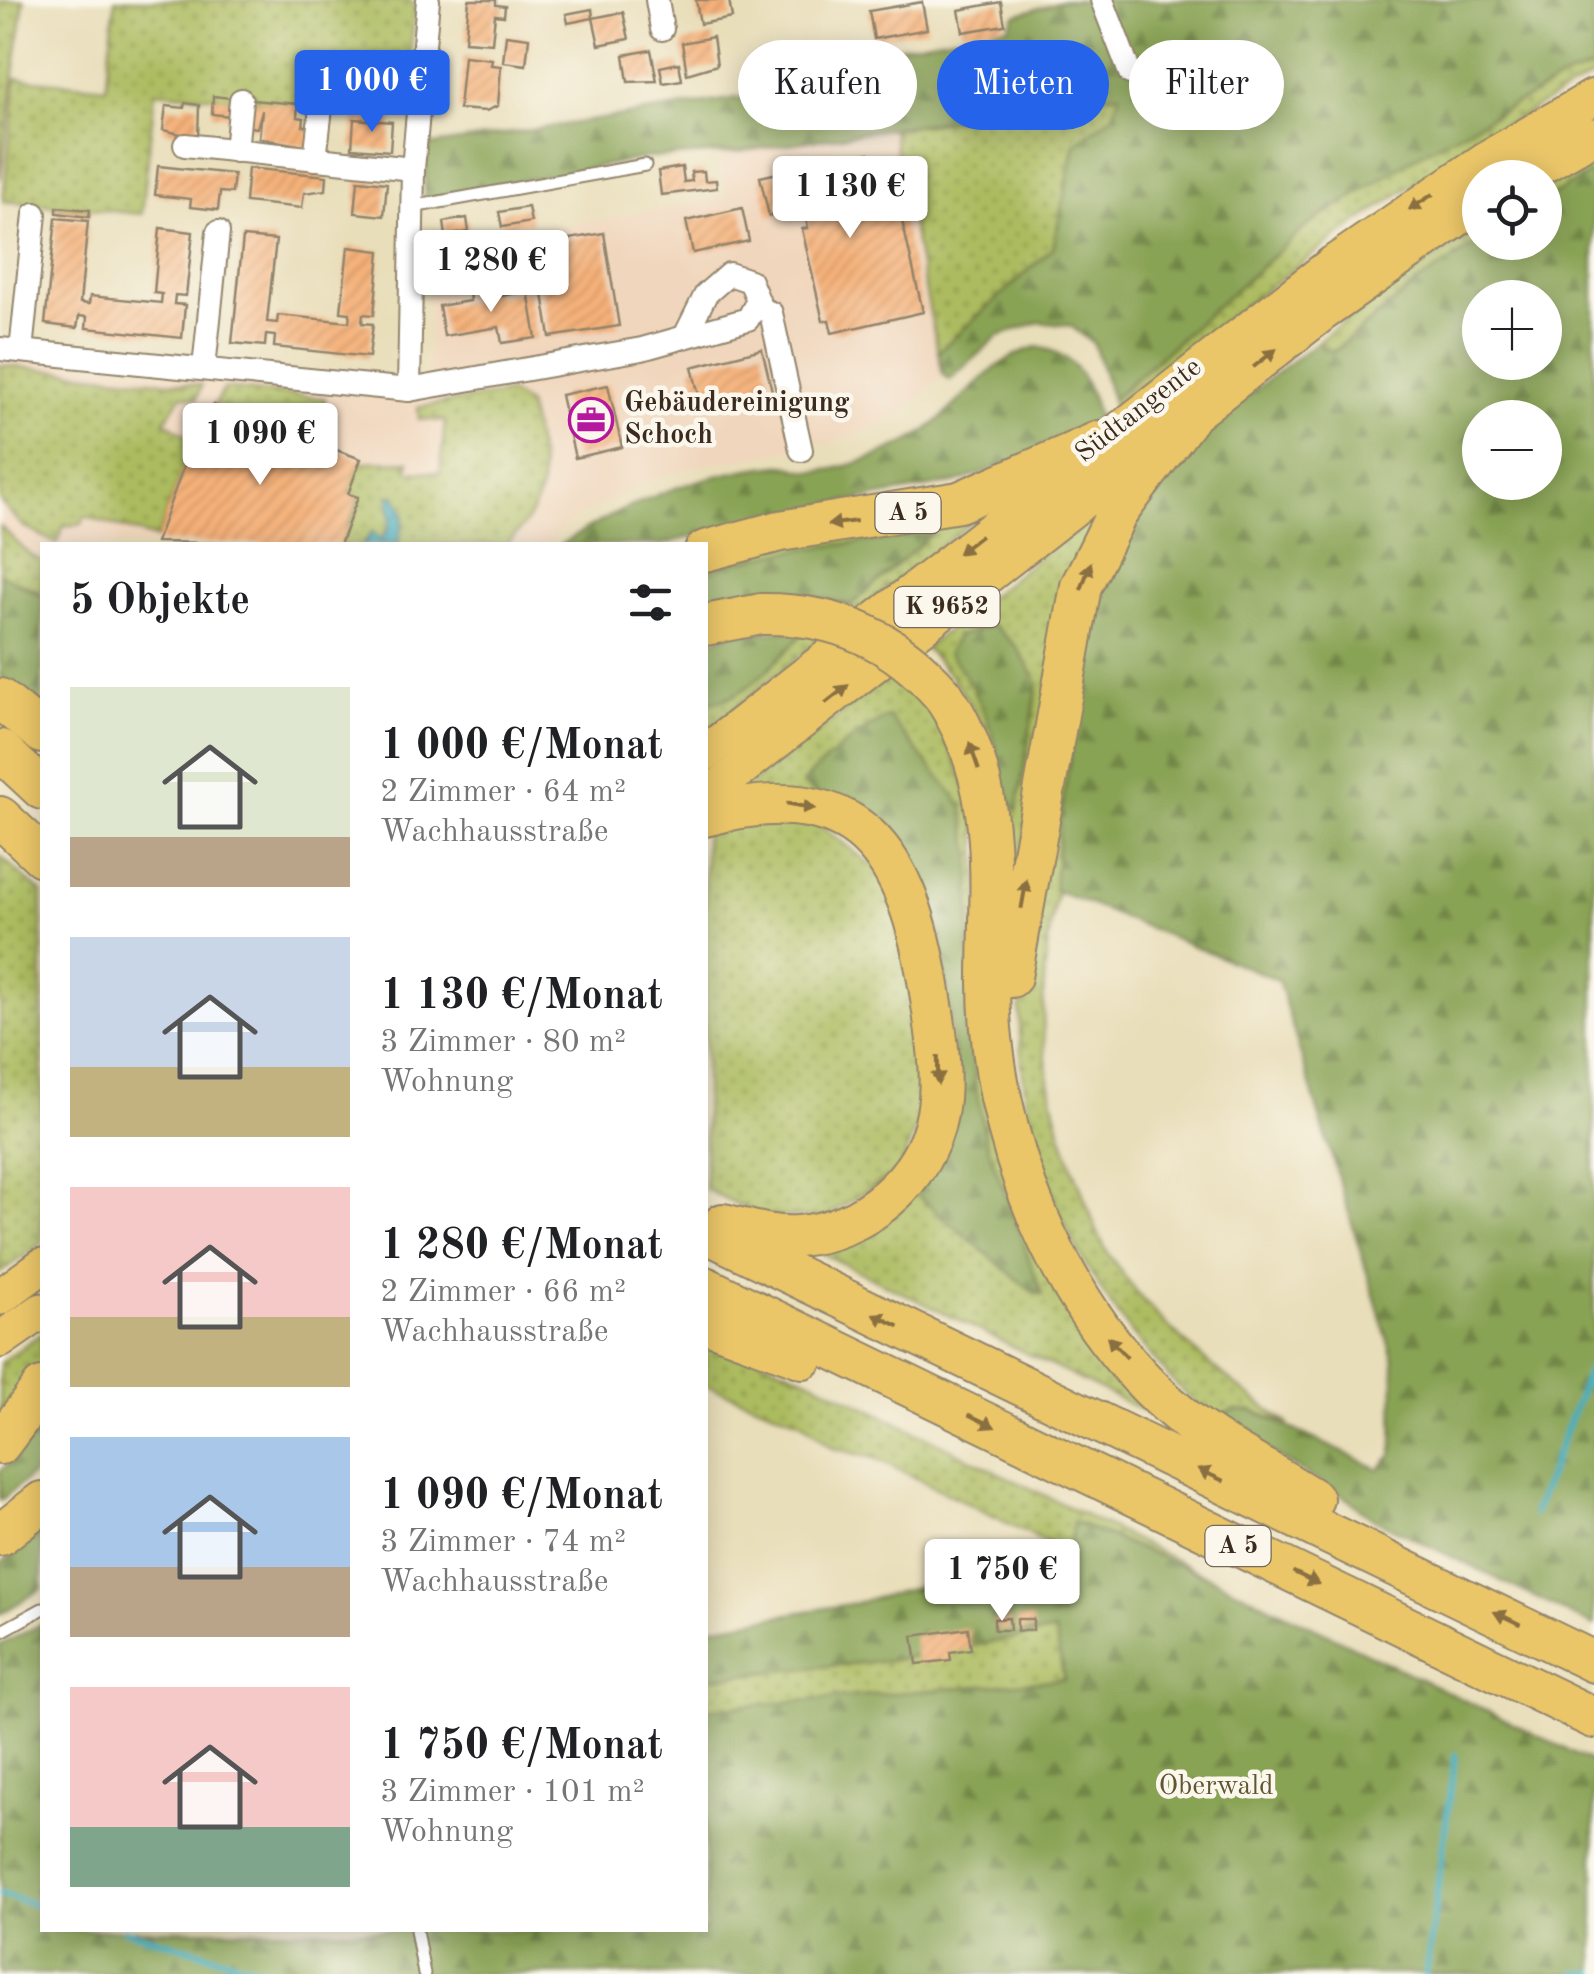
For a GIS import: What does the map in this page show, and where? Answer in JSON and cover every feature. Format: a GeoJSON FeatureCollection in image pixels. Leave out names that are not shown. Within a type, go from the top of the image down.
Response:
{"type":"FeatureCollection","features":[{"type":"Feature","properties":{"kind":"highway","name":"Südtangente"},"geometry":{"type":"LineString","coordinates":[[708,751],[1100,441],[1392,221],[1594,98]]}},
{"type":"Feature","properties":{"kind":"highway"},"geometry":{"type":"LineString","coordinates":[[1553,160],[1594,136]]}},
{"type":"Feature","properties":{"kind":"highway","name":"Südtangente"},"geometry":{"type":"LineString","coordinates":[[708,794],[1323,313],[1462,215]]}},
{"type":"Feature","properties":{"kind":"highway"},"geometry":{"type":"LineString","coordinates":[[1188,418],[1117,513],[1081,586],[1017,934],[1001,1095],[1010,1139],[1045,1233],[1073,1287],[1106,1336],[1184,1418],[1314,1500],[1331,1532]]}},
{"type":"Feature","properties":{"kind":"highway","name":"A 5"},"geometry":{"type":"LineString","coordinates":[[708,549],[780,531],[959,502],[1100,441]]}},
{"type":"Feature","properties":{"kind":"highway","name":"K 9652"},"geometry":{"type":"LineString","coordinates":[[708,624],[762,614],[825,619],[870,635],[901,654],[943,696],[974,752],[988,814],[989,1029],[1001,1095]]}},
{"type":"Feature","properties":{"kind":"highway"},"geometry":{"type":"LineString","coordinates":[[0,700],[40,731]]}},
{"type":"Feature","properties":{"kind":"highway"},"geometry":{"type":"LineString","coordinates":[[0,750],[40,787]]}},
{"type":"Feature","properties":{"kind":"highway"},"geometry":{"type":"LineString","coordinates":[[708,815],[766,802],[799,804],[848,823],[885,854],[911,899],[919,924],[938,1074],[937,1115],[922,1155],[898,1191],[868,1213],[836,1229],[797,1236],[760,1234],[708,1220]]}},
{"type":"Feature","properties":{"kind":"highway"},"geometry":{"type":"LineString","coordinates":[[0,817],[25,846]]}},
{"type":"Feature","properties":{"kind":"highway","name":"A 5"},"geometry":{"type":"LineString","coordinates":[[708,1233],[1594,1662]]}},
{"type":"Feature","properties":{"kind":"highway"},"geometry":{"type":"LineString","coordinates":[[0,1296],[40,1267]]}},
{"type":"Feature","properties":{"kind":"highway","name":"A 5"},"geometry":{"type":"LineString","coordinates":[[708,1288],[1594,1718]]}},
{"type":"Feature","properties":{"kind":"highway"},"geometry":{"type":"LineString","coordinates":[[0,1340],[40,1312]]}},
{"type":"Feature","properties":{"kind":"highway","name":"A 5"},"geometry":{"type":"LineString","coordinates":[[708,1323],[782,1353],[895,1378]]}},
{"type":"Feature","properties":{"kind":"highway"},"geometry":{"type":"LineString","coordinates":[[0,1444],[40,1391]]}},
{"type":"Feature","properties":{"kind":"highway"},"geometry":{"type":"LineString","coordinates":[[0,1536],[40,1504]]}},
{"type":"Feature","properties":{"kind":"street"},"geometry":{"type":"LineString","coordinates":[[408,390],[412,168],[428,0]]}},
{"type":"Feature","properties":{"kind":"street"},"geometry":{"type":"LineString","coordinates":[[657,0],[662,29]]}},
{"type":"Feature","properties":{"kind":"street"},"geometry":{"type":"LineString","coordinates":[[1102,0],[1129,71]]}},
{"type":"Feature","properties":{"kind":"street"},"geometry":{"type":"LineString","coordinates":[[236,150],[241,100]]}},
{"type":"Feature","properties":{"kind":"street"},"geometry":{"type":"LineString","coordinates":[[316,159],[321,108]]}},
{"type":"Feature","properties":{"kind":"street"},"geometry":{"type":"LineString","coordinates":[[185,145],[412,168]]}},
{"type":"Feature","properties":{"kind":"street"},"geometry":{"type":"LineString","coordinates":[[35,214],[10,350],[408,390],[642,349],[748,319],[757,307]]}},
{"type":"Feature","properties":{"kind":"street"},"geometry":{"type":"LineString","coordinates":[[204,368],[218,232]]}},
{"type":"Feature","properties":{"kind":"street"},"geometry":{"type":"LineString","coordinates":[[685,336],[706,294],[729,274],[750,281],[757,307]]}},
{"type":"Feature","properties":{"kind":"street"},"geometry":{"type":"LineString","coordinates":[[757,307],[772,313],[801,450]]}},
{"type":"Feature","properties":{"kind":"lane"},"geometry":{"type":"LineString","coordinates":[[412,208],[645,165]]}},
{"type":"Feature","properties":{"kind":"lane"},"geometry":{"type":"LineString","coordinates":[[0,1632],[40,1610]]}},
{"type":"Feature","properties":{"kind":"lane"},"geometry":{"type":"LineString","coordinates":[[416,1932],[424,1974]]}},
{"type":"Feature","properties":{"kind":"shaded area"},"geometry":{"type":"Polygon","coordinates":[[[892,130],[943,375],[908,408],[870,429],[830,443],[810,440],[794,449],[689,468],[638,485],[573,519],[548,542],[40,542],[40,583],[0,564],[0,357],[429,396],[428,250],[727,197],[719,151],[738,152],[892,130]]]}},
{"type":"Feature","properties":{"kind":"green space"},"geometry":{"type":"Polygon","coordinates":[[[0,0],[24,0],[0,179],[0,0]]]}},
{"type":"Feature","properties":{"kind":"green space"},"geometry":{"type":"Polygon","coordinates":[[[115,0],[409,0],[415,4],[405,115],[155,91],[142,214],[3,201],[16,78],[106,87],[115,0]]]}},
{"type":"Feature","properties":{"kind":"green space"},"geometry":{"type":"Polygon","coordinates":[[[1064,0],[1594,0],[1594,68],[1569,76],[1427,150],[1308,225],[1112,399],[1094,344],[1071,326],[1039,322],[998,336],[950,380],[943,375],[938,352],[1053,248],[1075,144],[1093,130],[1109,130],[1109,118],[1120,93],[1109,95],[1109,40],[937,40],[937,121],[917,124],[917,43],[1009,27],[1015,15],[1064,0]]]}},
{"type":"Feature","properties":{"kind":"green space"},"geometry":{"type":"Polygon","coordinates":[[[1594,68],[1594,76],[1467,149],[1346,230],[1113,406],[1112,400],[1308,225],[1427,150],[1569,76],[1594,68]]]}},
{"type":"Feature","properties":{"kind":"green space"},"geometry":{"type":"Polygon","coordinates":[[[1120,93],[1114,115],[1109,119],[1109,95],[1120,93]]]}},
{"type":"Feature","properties":{"kind":"green space"},"geometry":{"type":"Polygon","coordinates":[[[738,98],[738,130],[880,130],[738,152],[644,158],[424,199],[427,146],[738,98]]]}},
{"type":"Feature","properties":{"kind":"green space"},"geometry":{"type":"Polygon","coordinates":[[[937,123],[937,130],[1094,130],[1075,144],[1053,248],[938,352],[892,130],[917,130],[917,126],[937,123]]]}},
{"type":"Feature","properties":{"kind":"green space"},"geometry":{"type":"Polygon","coordinates":[[[1594,158],[1594,171],[1562,190],[1562,177],[1594,158]]]}},
{"type":"Feature","properties":{"kind":"green space"},"geometry":{"type":"Polygon","coordinates":[[[1594,171],[1594,1626],[1374,1519],[1339,1493],[1211,1419],[1234,1410],[1253,1411],[1379,1469],[1393,1454],[1394,1361],[1278,980],[1054,890],[1064,796],[1093,619],[1120,539],[1183,455],[1263,383],[1319,341],[1323,349],[1335,351],[1417,283],[1462,254],[1462,260],[1562,260],[1562,190],[1594,171]]]}},
{"type":"Feature","properties":{"kind":"green space"},"geometry":{"type":"Polygon","coordinates":[[[1462,240],[1462,254],[1417,283],[1334,351],[1322,349],[1319,341],[1462,240]]]}},
{"type":"Feature","properties":{"kind":"green space"},"geometry":{"type":"Polygon","coordinates":[[[1037,347],[1072,363],[1085,382],[1098,418],[1011,462],[958,482],[762,517],[672,542],[565,542],[612,515],[693,482],[780,465],[809,471],[832,469],[883,454],[922,433],[984,377],[1018,354],[1037,347]]]}},
{"type":"Feature","properties":{"kind":"green space"},"geometry":{"type":"Polygon","coordinates":[[[0,365],[201,385],[197,399],[182,395],[165,421],[193,440],[157,539],[85,516],[82,524],[64,526],[58,542],[53,542],[23,526],[0,502],[0,365]]]}},
{"type":"Feature","properties":{"kind":"green space"},"geometry":{"type":"Polygon","coordinates":[[[225,388],[325,398],[323,425],[291,421],[285,431],[214,405],[225,388]]]}},
{"type":"Feature","properties":{"kind":"green space"},"geometry":{"type":"Polygon","coordinates":[[[509,393],[527,404],[540,463],[539,495],[533,511],[509,542],[399,542],[404,514],[396,496],[389,497],[392,522],[380,541],[372,533],[365,542],[341,542],[360,499],[348,494],[360,462],[409,461],[408,471],[440,473],[445,421],[419,419],[418,407],[509,393]]]}},
{"type":"Feature","properties":{"kind":"green space"},"geometry":{"type":"Polygon","coordinates":[[[1234,407],[1186,456],[1071,837],[1047,949],[1043,1004],[1046,1061],[1058,1120],[1092,1219],[1108,1253],[1146,1302],[1190,1347],[1289,1424],[1253,1411],[1211,1419],[1126,1325],[1091,1274],[1042,1165],[1028,1107],[1020,1045],[1021,980],[1089,595],[1188,445],[1234,407]]]}},
{"type":"Feature","properties":{"kind":"green space"},"geometry":{"type":"Polygon","coordinates":[[[1114,497],[1011,888],[1007,820],[995,758],[969,702],[925,648],[1114,497]]]}},
{"type":"Feature","properties":{"kind":"green space"},"geometry":{"type":"Polygon","coordinates":[[[1001,499],[859,610],[799,598],[708,609],[708,602],[764,592],[798,594],[851,605],[930,534],[776,554],[708,571],[708,557],[1001,499]]]}},
{"type":"Feature","properties":{"kind":"green space"},"geometry":{"type":"Polygon","coordinates":[[[0,526],[40,560],[40,592],[0,574],[0,526]]]}},
{"type":"Feature","properties":{"kind":"green space"},"geometry":{"type":"Polygon","coordinates":[[[932,534],[851,605],[814,596],[760,591],[708,602],[708,571],[788,551],[932,534]]]}},
{"type":"Feature","properties":{"kind":"green space"},"geometry":{"type":"Polygon","coordinates":[[[0,574],[40,595],[40,704],[0,677],[0,574]]]}},
{"type":"Feature","properties":{"kind":"green space"},"geometry":{"type":"Polygon","coordinates":[[[993,625],[1017,647],[1038,683],[1017,811],[1007,793],[983,708],[948,653],[957,636],[993,625]]]}},
{"type":"Feature","properties":{"kind":"green space"},"geometry":{"type":"Polygon","coordinates":[[[806,630],[827,634],[708,730],[708,702],[735,694],[773,665],[806,630]]]}},
{"type":"Feature","properties":{"kind":"green space"},"geometry":{"type":"Polygon","coordinates":[[[806,630],[748,686],[708,702],[708,642],[731,633],[806,630]]]}},
{"type":"Feature","properties":{"kind":"green space"},"geometry":{"type":"Polygon","coordinates":[[[897,670],[932,705],[976,809],[986,1097],[1154,1416],[809,1247],[945,1125],[888,845],[739,793],[897,670]]]}},
{"type":"Feature","properties":{"kind":"green space"},"geometry":{"type":"Polygon","coordinates":[[[889,717],[962,805],[971,853],[969,1006],[975,1083],[986,1141],[1042,1295],[1030,1290],[918,1196],[954,1054],[941,936],[928,892],[904,851],[803,785],[842,747],[889,717]]]}},
{"type":"Feature","properties":{"kind":"green space"},"geometry":{"type":"Polygon","coordinates":[[[809,817],[893,881],[930,1089],[900,1169],[824,1218],[761,1216],[708,1190],[708,828],[809,817]]]}},
{"type":"Feature","properties":{"kind":"green space"},"geometry":{"type":"Polygon","coordinates":[[[0,856],[40,891],[40,1244],[0,1273],[0,856]]]}},
{"type":"Feature","properties":{"kind":"green space"},"geometry":{"type":"Polygon","coordinates":[[[40,1334],[40,1379],[0,1432],[0,1363],[40,1334]]]}},
{"type":"Feature","properties":{"kind":"green space"},"geometry":{"type":"Polygon","coordinates":[[[708,1337],[809,1379],[1212,1578],[1074,1522],[1068,1554],[1062,1554],[1058,1548],[875,1458],[833,1448],[801,1421],[708,1386],[708,1337]]]}},
{"type":"Feature","properties":{"kind":"green space"},"geometry":{"type":"Polygon","coordinates":[[[40,1427],[40,1469],[0,1501],[0,1472],[40,1427]]]}},
{"type":"Feature","properties":{"kind":"green space","name":"Oberwald"},"geometry":{"type":"Polygon","coordinates":[[[1073,1522],[1212,1578],[1594,1763],[1594,1974],[0,1974],[0,1645],[40,1625],[40,1932],[708,1932],[708,1709],[1064,1679],[1055,1631],[892,1660],[708,1678],[708,1628],[856,1603],[915,1588],[959,1571],[1050,1561],[1068,1553],[1073,1522]]]}},
{"type":"Feature","properties":{"kind":"green space"},"geometry":{"type":"Polygon","coordinates":[[[40,1534],[40,1590],[0,1614],[0,1564],[40,1534]]]}},
{"type":"Feature","properties":{"kind":"green space"},"geometry":{"type":"Polygon","coordinates":[[[1056,1631],[1064,1680],[708,1709],[708,1677],[712,1676],[892,1660],[1056,1631]]]}},
{"type":"Feature","properties":{"kind":"water"},"geometry":{"type":"Polygon","coordinates":[[[389,496],[396,496],[404,514],[399,542],[365,542],[372,532],[380,540],[390,520],[389,496]]]}},
{"type":"Feature","properties":{"kind":"building"},"geometry":{"type":"Polygon","coordinates":[[[469,0],[496,0],[496,5],[505,6],[504,16],[495,15],[492,43],[465,41],[469,0]]]}},
{"type":"Feature","properties":{"kind":"building"},"geometry":{"type":"Polygon","coordinates":[[[696,0],[729,0],[732,18],[700,24],[696,0]]]}},
{"type":"Feature","properties":{"kind":"building"},"geometry":{"type":"Polygon","coordinates":[[[922,2],[927,29],[874,39],[869,11],[922,2]]]}},
{"type":"Feature","properties":{"kind":"building"},"geometry":{"type":"Polygon","coordinates":[[[1001,2],[1005,25],[963,32],[959,10],[1001,2]]]}},
{"type":"Feature","properties":{"kind":"building"},"geometry":{"type":"Polygon","coordinates":[[[592,9],[593,18],[568,23],[566,14],[592,9]]]}},
{"type":"Feature","properties":{"kind":"building"},"geometry":{"type":"Polygon","coordinates":[[[623,12],[629,39],[599,45],[593,18],[623,12]]]}},
{"type":"Feature","properties":{"kind":"building"},"geometry":{"type":"Polygon","coordinates":[[[506,35],[529,38],[526,65],[503,62],[506,35]]]}},
{"type":"Feature","properties":{"kind":"building"},"geometry":{"type":"Polygon","coordinates":[[[713,37],[717,65],[687,74],[682,43],[713,37]]]}},
{"type":"Feature","properties":{"kind":"building"},"geometry":{"type":"Polygon","coordinates":[[[651,50],[657,81],[628,82],[624,55],[651,50]]]}},
{"type":"Feature","properties":{"kind":"building"},"geometry":{"type":"Polygon","coordinates":[[[464,56],[492,59],[491,65],[501,66],[498,106],[486,111],[459,109],[464,56]]]}},
{"type":"Feature","properties":{"kind":"building"},"geometry":{"type":"Polygon","coordinates":[[[679,63],[682,80],[663,83],[660,67],[679,63]]]}},
{"type":"Feature","properties":{"kind":"building"},"geometry":{"type":"Polygon","coordinates":[[[213,96],[231,98],[230,116],[212,114],[213,96]]]}},
{"type":"Feature","properties":{"kind":"building"},"geometry":{"type":"Polygon","coordinates":[[[251,100],[298,104],[297,117],[304,118],[303,126],[311,126],[309,147],[259,138],[262,110],[257,128],[249,127],[251,100]]]}},
{"type":"Feature","properties":{"kind":"building"},"geometry":{"type":"Polygon","coordinates":[[[185,103],[199,105],[198,138],[163,130],[166,106],[184,108],[185,103]]]}},
{"type":"Feature","properties":{"kind":"building"},"geometry":{"type":"Polygon","coordinates":[[[354,119],[392,122],[390,151],[352,148],[354,119]]]}},
{"type":"Feature","properties":{"kind":"building"},"geometry":{"type":"Polygon","coordinates":[[[869,153],[878,194],[895,190],[923,312],[832,333],[829,320],[823,321],[802,229],[808,228],[804,208],[769,216],[760,177],[869,153]]]}},
{"type":"Feature","properties":{"kind":"building"},"geometry":{"type":"Polygon","coordinates":[[[158,166],[234,174],[232,193],[220,192],[218,210],[190,207],[191,199],[155,195],[158,166]]]}},
{"type":"Feature","properties":{"kind":"building"},"geometry":{"type":"Polygon","coordinates":[[[682,167],[684,182],[692,181],[691,172],[704,171],[705,181],[716,180],[717,188],[661,195],[658,171],[682,167]]]}},
{"type":"Feature","properties":{"kind":"building"},"geometry":{"type":"Polygon","coordinates":[[[248,168],[327,176],[326,190],[304,193],[302,208],[245,202],[248,168]]]}},
{"type":"Feature","properties":{"kind":"building"},"geometry":{"type":"Polygon","coordinates":[[[358,180],[387,183],[384,216],[355,213],[358,180]]]}},
{"type":"Feature","properties":{"kind":"building"},"geometry":{"type":"Polygon","coordinates":[[[57,207],[90,210],[89,217],[57,213],[57,207]]]}},
{"type":"Feature","properties":{"kind":"building"},"geometry":{"type":"Polygon","coordinates":[[[528,207],[531,222],[502,227],[499,212],[528,207]]]}},
{"type":"Feature","properties":{"kind":"building"},"geometry":{"type":"Polygon","coordinates":[[[742,208],[749,241],[693,253],[686,221],[742,208]]]}},
{"type":"Feature","properties":{"kind":"building"},"geometry":{"type":"Polygon","coordinates":[[[56,218],[88,221],[80,303],[89,304],[90,296],[161,303],[162,294],[154,293],[160,228],[193,232],[186,296],[175,295],[174,304],[185,305],[182,338],[86,328],[87,317],[79,316],[77,328],[45,324],[56,218]]]}},
{"type":"Feature","properties":{"kind":"building"},"geometry":{"type":"Polygon","coordinates":[[[467,218],[469,232],[446,236],[444,222],[467,218]]]}},
{"type":"Feature","properties":{"kind":"building"},"geometry":{"type":"Polygon","coordinates":[[[604,233],[619,326],[550,337],[535,245],[604,233]]]}},
{"type":"Feature","properties":{"kind":"building"},"geometry":{"type":"Polygon","coordinates":[[[243,237],[276,240],[267,322],[277,323],[278,315],[349,322],[350,313],[341,312],[348,247],[380,251],[374,315],[363,314],[362,323],[373,324],[369,357],[274,347],[275,336],[266,335],[265,346],[232,343],[243,237]]]}},
{"type":"Feature","properties":{"kind":"building"},"geometry":{"type":"Polygon","coordinates":[[[494,288],[495,297],[528,291],[536,338],[502,343],[499,327],[444,336],[439,306],[470,301],[469,292],[494,288]]]}},
{"type":"Feature","properties":{"kind":"building"},"geometry":{"type":"Polygon","coordinates":[[[762,349],[772,391],[702,408],[692,367],[762,349]]]}},
{"type":"Feature","properties":{"kind":"building"},"geometry":{"type":"Polygon","coordinates":[[[608,385],[622,447],[575,458],[561,395],[608,385]]]}},
{"type":"Feature","properties":{"kind":"building"},"geometry":{"type":"Polygon","coordinates":[[[214,405],[361,459],[348,494],[358,497],[341,542],[156,542],[194,438],[204,442],[214,405]]]}},
{"type":"Feature","properties":{"kind":"building"},"geometry":{"type":"Polygon","coordinates":[[[1009,1618],[1010,1630],[994,1630],[994,1619],[1009,1618]]]}},
{"type":"Feature","properties":{"kind":"building"},"geometry":{"type":"Polygon","coordinates":[[[1017,1619],[1033,1619],[1033,1630],[1017,1631],[1017,1619]]]}},
{"type":"Feature","properties":{"kind":"building"},"geometry":{"type":"Polygon","coordinates":[[[968,1628],[971,1649],[950,1652],[951,1660],[917,1664],[913,1636],[968,1628]]]}},
{"type":"Feature","properties":{"kind":"waterway"},"geometry":{"type":"LineString","coordinates":[[1534,1513],[1594,1356]]}},
{"type":"Feature","properties":{"kind":"waterway"},"geometry":{"type":"LineString","coordinates":[[1426,1974],[1455,1755]]}},
{"type":"Feature","properties":{"kind":"waterway"},"geometry":{"type":"LineString","coordinates":[[0,1894],[40,1906]]}},
{"type":"Feature","properties":{"kind":"waterway"},"geometry":{"type":"LineString","coordinates":[[131,1932],[278,1974]]}},
{"type":"Feature","properties":{"kind":"waterway"},"geometry":{"type":"LineString","coordinates":[[1574,1974],[1594,1973]]}},
{"type":"Feature","properties":{"kind":"place","name":"Gebäudereinigung Schoch"},"geometry":{"type":"Point","coordinates":[591,420]}}]}
